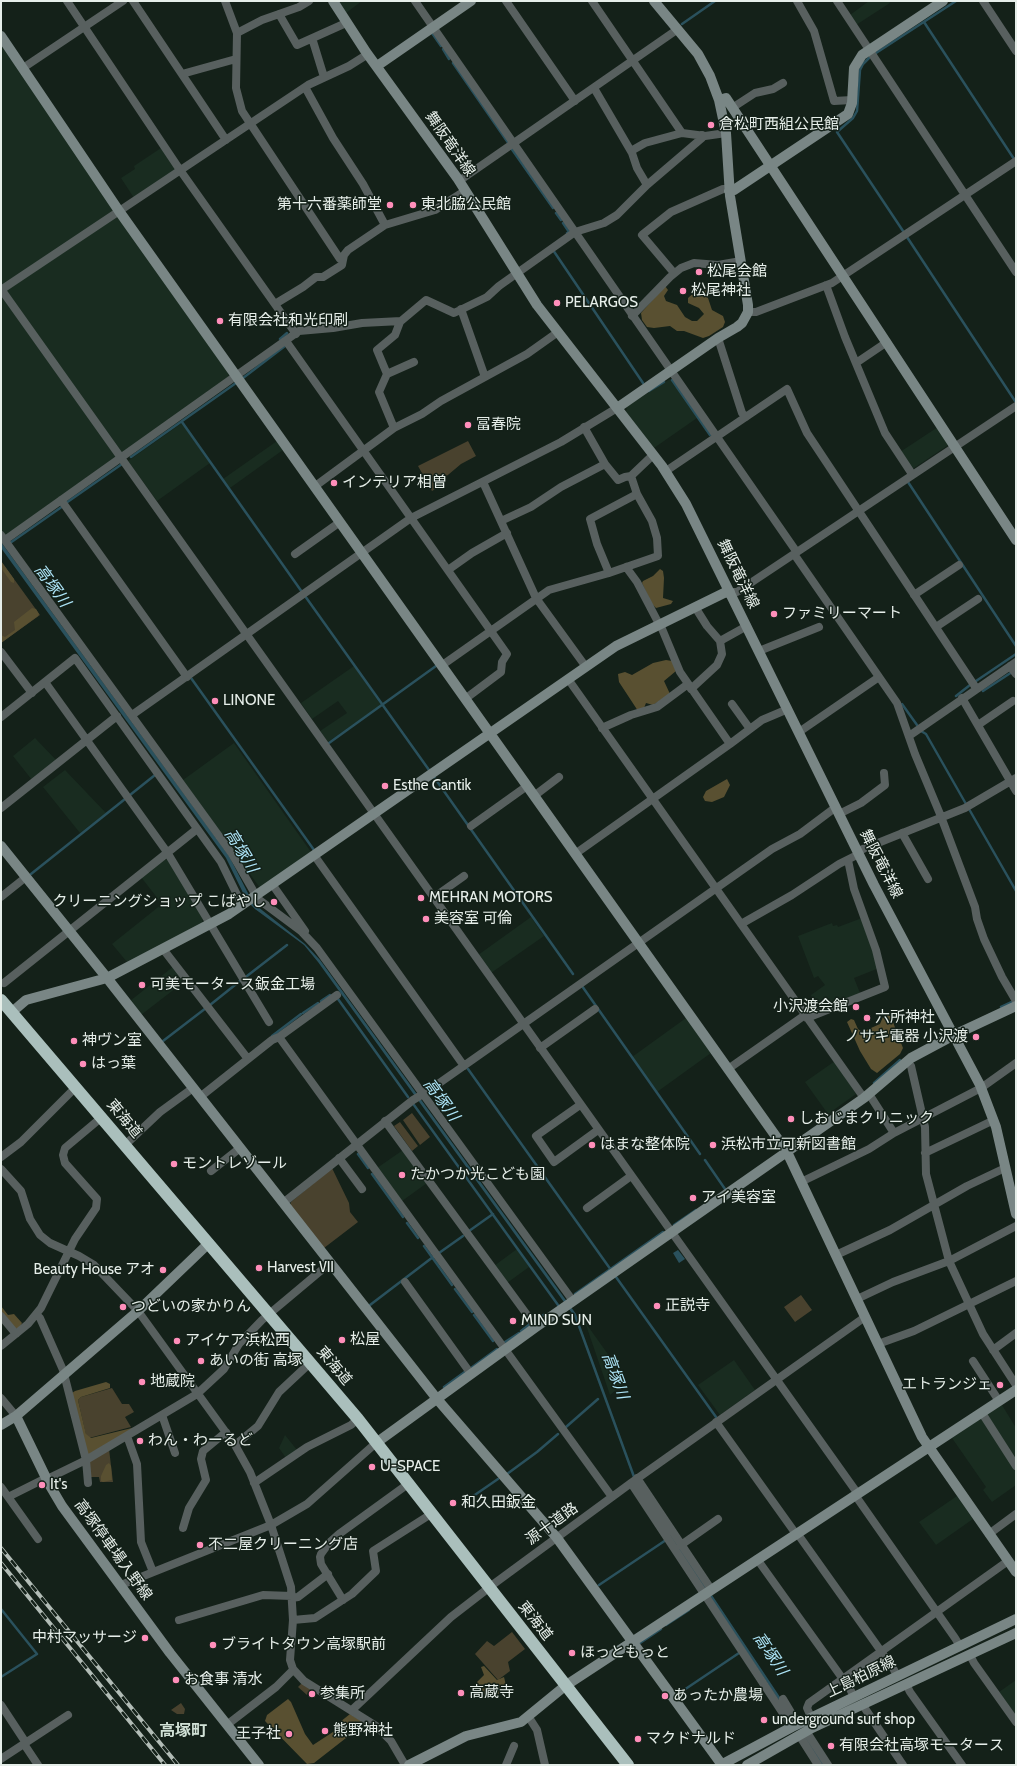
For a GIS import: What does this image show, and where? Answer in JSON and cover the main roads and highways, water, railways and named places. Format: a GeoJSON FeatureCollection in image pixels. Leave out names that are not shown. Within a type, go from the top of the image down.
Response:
{"type":"FeatureCollection","features":[{"type":"Feature","properties":{"kind":"highway","name":"東海道"},"geometry":{"type":"LineString","coordinates":[[1,1000],[358,1419],[627,1765]]}},
{"type":"Feature","properties":{"kind":"water"},"geometry":{"type":"Polygon","coordinates":[[[1,542],[229,856],[253,903],[305,944],[320,960],[576,1314],[638,1484],[792,1715],[790,1717],[636,1486],[574,1316],[318,962],[304,945],[255,909],[247,901],[226,858],[1,548],[1,542]]]}},
{"type":"Feature","properties":{"kind":"water"},"geometry":{"type":"Polygon","coordinates":[[[678,1250],[685,1259],[679,1263],[673,1253],[678,1250]]]}},
{"type":"Feature","properties":{"kind":"waterway"},"geometry":{"type":"LineString","coordinates":[[682,24],[715,1]]}},
{"type":"Feature","properties":{"kind":"waterway"},"geometry":{"type":"LineString","coordinates":[[876,53],[956,1]]}},
{"type":"Feature","properties":{"kind":"waterway"},"geometry":{"type":"LineString","coordinates":[[924,22],[1014,159]]}},
{"type":"Feature","properties":{"kind":"waterway"},"geometry":{"type":"LineString","coordinates":[[432,33],[441,46]]}},
{"type":"Feature","properties":{"kind":"waterway"},"geometry":{"type":"LineString","coordinates":[[443,49],[449,59]]}},
{"type":"Feature","properties":{"kind":"waterway"},"geometry":{"type":"LineString","coordinates":[[869,58],[860,70],[857,111],[853,118],[837,132],[903,231]]}},
{"type":"Feature","properties":{"kind":"waterway"},"geometry":{"type":"LineString","coordinates":[[453,63],[509,144]]}},
{"type":"Feature","properties":{"kind":"waterway"},"geometry":{"type":"LineString","coordinates":[[511,148],[553,208]]}},
{"type":"Feature","properties":{"kind":"waterway"},"geometry":{"type":"LineString","coordinates":[[556,213],[561,220]]}},
{"type":"Feature","properties":{"kind":"waterway"},"geometry":{"type":"LineString","coordinates":[[563,223],[569,232],[567,233]]}},
{"type":"Feature","properties":{"kind":"waterway"},"geometry":{"type":"LineString","coordinates":[[907,237],[1015,401]]}},
{"type":"Feature","properties":{"kind":"waterway"},"geometry":{"type":"LineString","coordinates":[[553,250],[643,383]]}},
{"type":"Feature","properties":{"kind":"waterway"},"geometry":{"type":"LineString","coordinates":[[280,339],[287,333]]}},
{"type":"Feature","properties":{"kind":"waterway"},"geometry":{"type":"LineString","coordinates":[[243,378],[285,346]]}},
{"type":"Feature","properties":{"kind":"waterway"},"geometry":{"type":"LineString","coordinates":[[672,380],[710,435]]}},
{"type":"Feature","properties":{"kind":"waterway"},"geometry":{"type":"LineString","coordinates":[[649,391],[664,382]]}},
{"type":"Feature","properties":{"kind":"waterway"},"geometry":{"type":"LineString","coordinates":[[131,457],[236,383]]}},
{"type":"Feature","properties":{"kind":"waterway"},"geometry":{"type":"LineString","coordinates":[[182,422],[302,592]]}},
{"type":"Feature","properties":{"kind":"waterway"},"geometry":{"type":"LineString","coordinates":[[66,503],[122,464]]}},
{"type":"Feature","properties":{"kind":"waterway"},"geometry":{"type":"LineString","coordinates":[[908,482],[1016,646]]}},
{"type":"Feature","properties":{"kind":"waterway"},"geometry":{"type":"LineString","coordinates":[[10,543],[63,506]]}},
{"type":"Feature","properties":{"kind":"waterway"},"geometry":{"type":"LineString","coordinates":[[305,596],[429,770]]}},
{"type":"Feature","properties":{"kind":"waterway"},"geometry":{"type":"LineString","coordinates":[[976,681],[1016,654]]}},
{"type":"Feature","properties":{"kind":"waterway"},"geometry":{"type":"LineString","coordinates":[[329,743],[436,666]]}},
{"type":"Feature","properties":{"kind":"waterway"},"geometry":{"type":"LineString","coordinates":[[983,691],[1012,672]]}},
{"type":"Feature","properties":{"kind":"waterway"},"geometry":{"type":"LineString","coordinates":[[191,678],[314,850]]}},
{"type":"Feature","properties":{"kind":"waterway"},"geometry":{"type":"LineString","coordinates":[[956,696],[970,685]]}},
{"type":"Feature","properties":{"kind":"waterway"},"geometry":{"type":"LineString","coordinates":[[902,704],[917,725]]}},
{"type":"Feature","properties":{"kind":"waterway"},"geometry":{"type":"LineString","coordinates":[[921,731],[926,734],[966,804]]}},
{"type":"Feature","properties":{"kind":"waterway"},"geometry":{"type":"LineString","coordinates":[[130,795],[155,775]]}},
{"type":"Feature","properties":{"kind":"waterway"},"geometry":{"type":"LineString","coordinates":[[434,777],[573,974]]}},
{"type":"Feature","properties":{"kind":"waterway"},"geometry":{"type":"LineString","coordinates":[[31,874],[125,799]]}},
{"type":"Feature","properties":{"kind":"waterway"},"geometry":{"type":"LineString","coordinates":[[969,809],[1016,891]]}},
{"type":"Feature","properties":{"kind":"waterway"},"geometry":{"type":"LineString","coordinates":[[247,976],[287,945]]}},
{"type":"Feature","properties":{"kind":"waterway"},"geometry":{"type":"LineString","coordinates":[[210,1005],[240,981]]}},
{"type":"Feature","properties":{"kind":"waterway"},"geometry":{"type":"LineString","coordinates":[[582,986],[700,1154]]}},
{"type":"Feature","properties":{"kind":"waterway"},"geometry":{"type":"LineString","coordinates":[[321,1001],[330,995]]}},
{"type":"Feature","properties":{"kind":"waterway"},"geometry":{"type":"LineString","coordinates":[[338,999],[408,1097]]}},
{"type":"Feature","properties":{"kind":"waterway"},"geometry":{"type":"LineString","coordinates":[[1001,1007],[1014,1001]]}},
{"type":"Feature","properties":{"kind":"waterway"},"geometry":{"type":"LineString","coordinates":[[303,1013],[318,1003]]}},
{"type":"Feature","properties":{"kind":"waterway"},"geometry":{"type":"LineString","coordinates":[[163,1041],[206,1008]]}},
{"type":"Feature","properties":{"kind":"waterway"},"geometry":{"type":"LineString","coordinates":[[272,1036],[301,1014]]}},
{"type":"Feature","properties":{"kind":"waterway"},"geometry":{"type":"LineString","coordinates":[[874,1083],[900,1060]]}},
{"type":"Feature","properties":{"kind":"waterway"},"geometry":{"type":"LineString","coordinates":[[468,1069],[611,1270]]}},
{"type":"Feature","properties":{"kind":"waterway"},"geometry":{"type":"LineString","coordinates":[[414,1105],[558,1305]]}},
{"type":"Feature","properties":{"kind":"waterway"},"geometry":{"type":"LineString","coordinates":[[358,1154],[368,1168]]}},
{"type":"Feature","properties":{"kind":"waterway"},"geometry":{"type":"LineString","coordinates":[[705,1160],[725,1189]]}},
{"type":"Feature","properties":{"kind":"waterway"},"geometry":{"type":"LineString","coordinates":[[372,1174],[403,1217]]}},
{"type":"Feature","properties":{"kind":"waterway"},"geometry":{"type":"LineString","coordinates":[[674,1225],[696,1210]]}},
{"type":"Feature","properties":{"kind":"waterway"},"geometry":{"type":"LineString","coordinates":[[469,1231],[493,1214]]}},
{"type":"Feature","properties":{"kind":"waterway"},"geometry":{"type":"LineString","coordinates":[[407,1223],[418,1238]]}},
{"type":"Feature","properties":{"kind":"waterway"},"geometry":{"type":"LineString","coordinates":[[575,1294],[663,1232]]}},
{"type":"Feature","properties":{"kind":"waterway"},"geometry":{"type":"LineString","coordinates":[[439,1253],[463,1236]]}},
{"type":"Feature","properties":{"kind":"waterway"},"geometry":{"type":"LineString","coordinates":[[424,1246],[452,1285]]}},
{"type":"Feature","properties":{"kind":"waterway"},"geometry":{"type":"LineString","coordinates":[[370,1305],[433,1257]]}},
{"type":"Feature","properties":{"kind":"waterway"},"geometry":{"type":"LineString","coordinates":[[616,1277],[716,1417]]}},
{"type":"Feature","properties":{"kind":"waterway"},"geometry":{"type":"LineString","coordinates":[[455,1289],[472,1312]]}},
{"type":"Feature","properties":{"kind":"waterway"},"geometry":{"type":"LineString","coordinates":[[535,1321],[545,1314]]}},
{"type":"Feature","properties":{"kind":"waterway"},"geometry":{"type":"LineString","coordinates":[[474,1315],[493,1341]]}},
{"type":"Feature","properties":{"kind":"waterway"},"geometry":{"type":"LineString","coordinates":[[521,1331],[530,1324]]}},
{"type":"Feature","properties":{"kind":"waterway"},"geometry":{"type":"LineString","coordinates":[[505,1342],[519,1333]]}},
{"type":"Feature","properties":{"kind":"waterway"},"geometry":{"type":"LineString","coordinates":[[471,1368],[497,1349]]}},
{"type":"Feature","properties":{"kind":"waterway"},"geometry":{"type":"LineString","coordinates":[[444,1387],[466,1371]]}},
{"type":"Feature","properties":{"kind":"waterway"},"geometry":{"type":"LineString","coordinates":[[566,1427],[598,1399]]}},
{"type":"Feature","properties":{"kind":"waterway"},"geometry":{"type":"LineString","coordinates":[[507,1474],[537,1452],[558,1434]]}},
{"type":"Feature","properties":{"kind":"waterway"},"geometry":{"type":"LineString","coordinates":[[466,1501],[498,1479]]}},
{"type":"Feature","properties":{"kind":"waterway"},"geometry":{"type":"LineString","coordinates":[[599,1585],[666,1540]]}},
{"type":"Feature","properties":{"kind":"waterway"},"geometry":{"type":"LineString","coordinates":[[1,1609],[37,1654],[1,1677]]}},
{"type":"Feature","properties":{"kind":"waterway"},"geometry":{"type":"LineString","coordinates":[[666,1625],[689,1610]]}},
{"type":"Feature","properties":{"kind":"waterway"},"geometry":{"type":"LineString","coordinates":[[640,1643],[661,1629]]}},
{"type":"Feature","properties":{"kind":"waterway"},"geometry":{"type":"LineString","coordinates":[[678,1694],[739,1653]]}},
{"type":"Feature","properties":{"kind":"waterway","name":"高塚川"},"geometry":{"type":"LineString","coordinates":[[808,1742],[823,1765]]}},
{"type":"Feature","properties":{"kind":"railway"},"geometry":{"type":"LineString","coordinates":[[1,1548],[178,1765]]}},
{"type":"Feature","properties":{"kind":"railway"},"geometry":{"type":"LineString","coordinates":[[1,1563],[165,1765]]}},
{"type":"Feature","properties":{"kind":"place","name":"倉松町西組公民館"},"geometry":{"type":"Point","coordinates":[711,125]}},
{"type":"Feature","properties":{"kind":"place","name":"第十六番薬師堂"},"geometry":{"type":"Point","coordinates":[390,205]}},
{"type":"Feature","properties":{"kind":"place","name":"東北脇公民館"},"geometry":{"type":"Point","coordinates":[413,205]}},
{"type":"Feature","properties":{"kind":"place","name":"松尾会館"},"geometry":{"type":"Point","coordinates":[699,272]}},
{"type":"Feature","properties":{"kind":"place","name":"松尾神社"},"geometry":{"type":"Point","coordinates":[683,291]}},
{"type":"Feature","properties":{"kind":"place","name":"PELARGOS"},"geometry":{"type":"Point","coordinates":[557,303]}},
{"type":"Feature","properties":{"kind":"place","name":"有限会社和光印刷"},"geometry":{"type":"Point","coordinates":[220,321]}},
{"type":"Feature","properties":{"kind":"place","name":"冨春院"},"geometry":{"type":"Point","coordinates":[468,425]}},
{"type":"Feature","properties":{"kind":"place","name":"インテリア相曽"},"geometry":{"type":"Point","coordinates":[334,483]}},
{"type":"Feature","properties":{"kind":"place","name":"ファミリーマート"},"geometry":{"type":"Point","coordinates":[774,614]}},
{"type":"Feature","properties":{"kind":"place","name":"LINONE"},"geometry":{"type":"Point","coordinates":[215,701]}},
{"type":"Feature","properties":{"kind":"place","name":"Esthe Cantik"},"geometry":{"type":"Point","coordinates":[385,786]}},
{"type":"Feature","properties":{"kind":"place","name":"MEHRAN MOTORS"},"geometry":{"type":"Point","coordinates":[421,898]}},
{"type":"Feature","properties":{"kind":"place","name":"クリーニングショップ こばやし"},"geometry":{"type":"Point","coordinates":[274,902]}},
{"type":"Feature","properties":{"kind":"place","name":"美容室 可倫"},"geometry":{"type":"Point","coordinates":[426,919]}},
{"type":"Feature","properties":{"kind":"place","name":"可美モータース鈑金工場"},"geometry":{"type":"Point","coordinates":[142,985]}},
{"type":"Feature","properties":{"kind":"place","name":"小沢渡会館"},"geometry":{"type":"Point","coordinates":[856,1007]}},
{"type":"Feature","properties":{"kind":"place","name":"六所神社"},"geometry":{"type":"Point","coordinates":[867,1018]}},
{"type":"Feature","properties":{"kind":"place","name":"ノサキ電器 小沢渡"},"geometry":{"type":"Point","coordinates":[976,1037]}},
{"type":"Feature","properties":{"kind":"place","name":"神ヴン室"},"geometry":{"type":"Point","coordinates":[74,1041]}},
{"type":"Feature","properties":{"kind":"place","name":"はっ葉"},"geometry":{"type":"Point","coordinates":[83,1064]}},
{"type":"Feature","properties":{"kind":"place","name":"しおじまクリニック"},"geometry":{"type":"Point","coordinates":[791,1119]}},
{"type":"Feature","properties":{"kind":"place","name":"はまな整体院"},"geometry":{"type":"Point","coordinates":[592,1145]}},
{"type":"Feature","properties":{"kind":"place","name":"浜松市立可新図書館"},"geometry":{"type":"Point","coordinates":[713,1145]}},
{"type":"Feature","properties":{"kind":"place","name":"モントレゾール"},"geometry":{"type":"Point","coordinates":[174,1164]}},
{"type":"Feature","properties":{"kind":"place","name":"たかつか光こども園"},"geometry":{"type":"Point","coordinates":[402,1175]}},
{"type":"Feature","properties":{"kind":"place","name":"アイ美容室"},"geometry":{"type":"Point","coordinates":[693,1198]}},
{"type":"Feature","properties":{"kind":"place","name":"Harvest Ⅶ"},"geometry":{"type":"Point","coordinates":[259,1268]}},
{"type":"Feature","properties":{"kind":"place","name":"Beauty House アオ"},"geometry":{"type":"Point","coordinates":[163,1270]}},
{"type":"Feature","properties":{"kind":"place","name":"正説寺"},"geometry":{"type":"Point","coordinates":[657,1306]}},
{"type":"Feature","properties":{"kind":"place","name":"つどいの家かりん"},"geometry":{"type":"Point","coordinates":[123,1307]}},
{"type":"Feature","properties":{"kind":"place","name":"MIND SUN"},"geometry":{"type":"Point","coordinates":[513,1321]}},
{"type":"Feature","properties":{"kind":"place","name":"松屋"},"geometry":{"type":"Point","coordinates":[342,1340]}},
{"type":"Feature","properties":{"kind":"place","name":"アイケア浜松西"},"geometry":{"type":"Point","coordinates":[177,1341]}},
{"type":"Feature","properties":{"kind":"place","name":"あいの街 高塚"},"geometry":{"type":"Point","coordinates":[201,1361]}},
{"type":"Feature","properties":{"kind":"place","name":"地蔵院"},"geometry":{"type":"Point","coordinates":[142,1382]}},
{"type":"Feature","properties":{"kind":"place","name":"エトランジェ"},"geometry":{"type":"Point","coordinates":[1000,1385]}},
{"type":"Feature","properties":{"kind":"place","name":"わん・わーるど"},"geometry":{"type":"Point","coordinates":[140,1441]}},
{"type":"Feature","properties":{"kind":"place","name":"U-SPACE"},"geometry":{"type":"Point","coordinates":[372,1467]}},
{"type":"Feature","properties":{"kind":"place","name":"It's"},"geometry":{"type":"Point","coordinates":[42,1485]}},
{"type":"Feature","properties":{"kind":"place","name":"和久田鈑金"},"geometry":{"type":"Point","coordinates":[453,1503]}},
{"type":"Feature","properties":{"kind":"place","name":"不二屋クリーニング店"},"geometry":{"type":"Point","coordinates":[200,1545]}},
{"type":"Feature","properties":{"kind":"place","name":"中村マッサージ"},"geometry":{"type":"Point","coordinates":[145,1638]}},
{"type":"Feature","properties":{"kind":"place","name":"ブライトタウン高塚駅前"},"geometry":{"type":"Point","coordinates":[213,1645]}},
{"type":"Feature","properties":{"kind":"place","name":"ほっともっと"},"geometry":{"type":"Point","coordinates":[572,1653]}},
{"type":"Feature","properties":{"kind":"place","name":"お食事 清水"},"geometry":{"type":"Point","coordinates":[176,1680]}},
{"type":"Feature","properties":{"kind":"place","name":"高蔵寺"},"geometry":{"type":"Point","coordinates":[461,1693]}},
{"type":"Feature","properties":{"kind":"place","name":"参集所"},"geometry":{"type":"Point","coordinates":[312,1694]}},
{"type":"Feature","properties":{"kind":"place","name":"あったか農場"},"geometry":{"type":"Point","coordinates":[665,1696]}},
{"type":"Feature","properties":{"kind":"place","name":"underground surf shop"},"geometry":{"type":"Point","coordinates":[764,1720]}},
{"type":"Feature","properties":{"kind":"place","name":"熊野神社"},"geometry":{"type":"Point","coordinates":[325,1731]}},
{"type":"Feature","properties":{"kind":"place","name":"王子社"},"geometry":{"type":"Point","coordinates":[289,1734]}},
{"type":"Feature","properties":{"kind":"place","name":"マクドナルド"},"geometry":{"type":"Point","coordinates":[638,1739]}},
{"type":"Feature","properties":{"kind":"place","name":"有限会社高塚モータース"},"geometry":{"type":"Point","coordinates":[831,1746]}},
{"type":"Feature","properties":{"kind":"district","name":"高塚町"},"geometry":{"type":"Point","coordinates":[183,1731]}}]}
